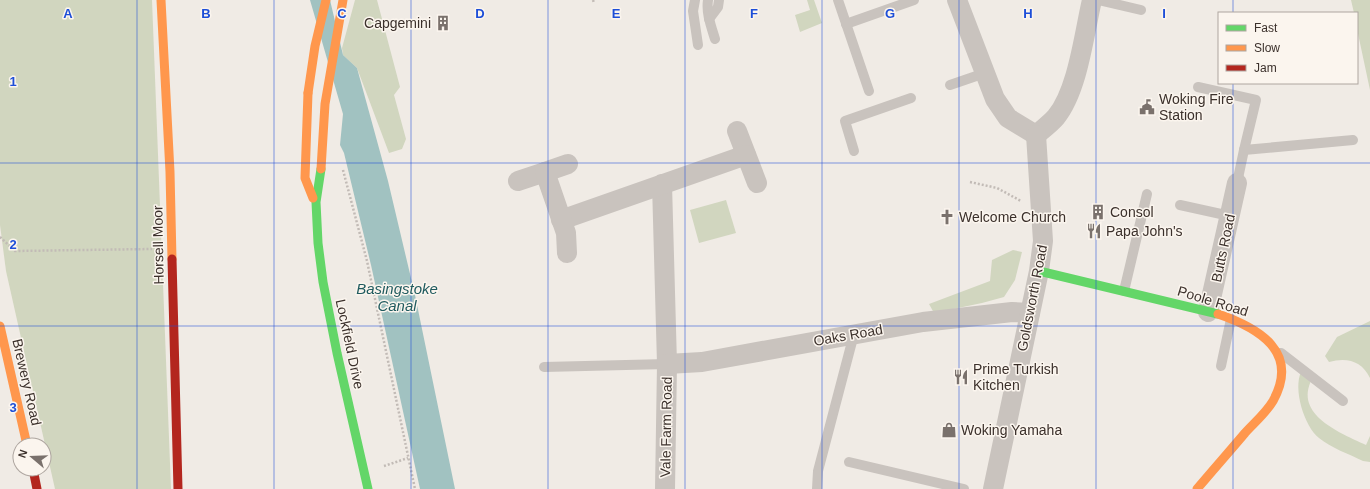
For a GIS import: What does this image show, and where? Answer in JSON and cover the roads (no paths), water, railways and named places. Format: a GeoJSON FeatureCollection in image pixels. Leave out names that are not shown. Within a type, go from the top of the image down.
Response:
{"type":"FeatureCollection","features":[{"type":"Feature","properties":{"kind":"street","name":"Horsell Moor"},"geometry":{"type":"LineString","coordinates":[[161,0],[170,172],[178,489]]}},
{"type":"Feature","properties":{"kind":"street","name":"Lockfield Drive"},"geometry":{"type":"LineString","coordinates":[[316,202],[305,178],[308,93],[326,0]]}},
{"type":"Feature","properties":{"kind":"street","name":"Lockfield Drive"},"geometry":{"type":"LineString","coordinates":[[343,0],[325,104],[316,202],[318,243],[328,310],[368,489]]}},
{"type":"Feature","properties":{"kind":"street"},"geometry":{"type":"LineString","coordinates":[[957,0],[995,99],[1008,118],[1036,135],[1056,117],[1065,104],[1073,82],[1092,0]]}},
{"type":"Feature","properties":{"kind":"street"},"geometry":{"type":"LineString","coordinates":[[737,131],[757,183]]}},
{"type":"Feature","properties":{"kind":"street","name":"Goldsworth Road"},"geometry":{"type":"LineString","coordinates":[[993,489],[1039,271],[1043,241],[1036,135]]}},
{"type":"Feature","properties":{"kind":"street"},"geometry":{"type":"LineString","coordinates":[[561,220],[746,155]]}},
{"type":"Feature","properties":{"kind":"street"},"geometry":{"type":"LineString","coordinates":[[518,181],[568,164]]}},
{"type":"Feature","properties":{"kind":"street"},"geometry":{"type":"LineString","coordinates":[[545,172],[566,233],[567,253]]}},
{"type":"Feature","properties":{"kind":"street","name":"Butts Road"},"geometry":{"type":"LineString","coordinates":[[1208,312],[1237,183]]}},
{"type":"Feature","properties":{"kind":"street","name":"Vale Farm Road"},"geometry":{"type":"LineString","coordinates":[[662,184],[667,364],[665,489]]}},
{"type":"Feature","properties":{"kind":"street","name":"Poole Road"},"geometry":{"type":"LineString","coordinates":[[1039,271],[1124,291],[1231,319],[1251,326],[1275,348],[1282,368],[1279,385],[1272,402],[1197,489]]}},
{"type":"Feature","properties":{"kind":"street","name":"Oaks Road"},"geometry":{"type":"LineString","coordinates":[[667,364],[702,362],[923,322],[1012,312],[1030,313]]}},
{"type":"Feature","properties":{"kind":"street","name":"Brewery Road"},"geometry":{"type":"LineString","coordinates":[[0,326],[25,437]]}},
{"type":"Feature","properties":{"kind":"street"},"geometry":{"type":"LineString","coordinates":[[35,477],[37,489]]}},
{"type":"Feature","properties":{"kind":"lane"},"geometry":{"type":"LineString","coordinates":[[695,0],[693,11],[698,45]]}},
{"type":"Feature","properties":{"kind":"lane"},"geometry":{"type":"LineString","coordinates":[[708,0],[707,7],[714,39]]}},
{"type":"Feature","properties":{"kind":"lane"},"geometry":{"type":"LineString","coordinates":[[709,19],[718,7],[719,0]]}},
{"type":"Feature","properties":{"kind":"lane"},"geometry":{"type":"LineString","coordinates":[[838,0],[869,91]]}},
{"type":"Feature","properties":{"kind":"lane"},"geometry":{"type":"LineString","coordinates":[[846,24],[914,0]]}},
{"type":"Feature","properties":{"kind":"lane"},"geometry":{"type":"LineString","coordinates":[[1098,0],[1141,10]]}},
{"type":"Feature","properties":{"kind":"lane"},"geometry":{"type":"LineString","coordinates":[[950,85],[985,73]]}},
{"type":"Feature","properties":{"kind":"lane"},"geometry":{"type":"LineString","coordinates":[[1198,87],[1256,100],[1237,183]]}},
{"type":"Feature","properties":{"kind":"lane"},"geometry":{"type":"LineString","coordinates":[[854,151],[845,121],[911,98]]}},
{"type":"Feature","properties":{"kind":"lane"},"geometry":{"type":"LineString","coordinates":[[1244,150],[1353,140]]}},
{"type":"Feature","properties":{"kind":"lane"},"geometry":{"type":"LineString","coordinates":[[1124,291],[1147,194]]}},
{"type":"Feature","properties":{"kind":"lane"},"geometry":{"type":"LineString","coordinates":[[1180,205],[1230,216]]}},
{"type":"Feature","properties":{"kind":"lane"},"geometry":{"type":"LineString","coordinates":[[1221,366],[1231,319]]}},
{"type":"Feature","properties":{"kind":"lane"},"geometry":{"type":"LineString","coordinates":[[817,489],[818,471],[854,334]]}},
{"type":"Feature","properties":{"kind":"lane"},"geometry":{"type":"LineString","coordinates":[[1275,348],[1343,401]]}},
{"type":"Feature","properties":{"kind":"lane"},"geometry":{"type":"LineString","coordinates":[[544,367],[667,364]]}},
{"type":"Feature","properties":{"kind":"lane"},"geometry":{"type":"LineString","coordinates":[[850,462],[964,489]]}},
{"type":"Feature","properties":{"kind":"water","name":"Basingstoke Canal"},"geometry":{"type":"Polygon","coordinates":[[[310,0],[330,0],[343,55],[357,68],[388,181],[415,295],[455,489],[420,489],[371,265],[344,153],[340,145],[343,114],[310,0]]]}},
{"type":"Feature","properties":{"kind":"place","name":"Capgemini"},"geometry":{"type":"Point","coordinates":[443,23]}},
{"type":"Feature","properties":{"kind":"place","name":"Woking Fire Station"},"geometry":{"type":"Point","coordinates":[1147,107]}},
{"type":"Feature","properties":{"kind":"place","name":"Consol"},"geometry":{"type":"Point","coordinates":[1098,212]}},
{"type":"Feature","properties":{"kind":"place","name":"Welcome Church"},"geometry":{"type":"Point","coordinates":[947,217]}},
{"type":"Feature","properties":{"kind":"place","name":"Papa John's"},"geometry":{"type":"Point","coordinates":[1094,231]}},
{"type":"Feature","properties":{"kind":"place","name":"Prime Turkish Kitchen"},"geometry":{"type":"Point","coordinates":[961,377]}},
{"type":"Feature","properties":{"kind":"place","name":"Woking Yamaha"},"geometry":{"type":"Point","coordinates":[949,430]}}]}
